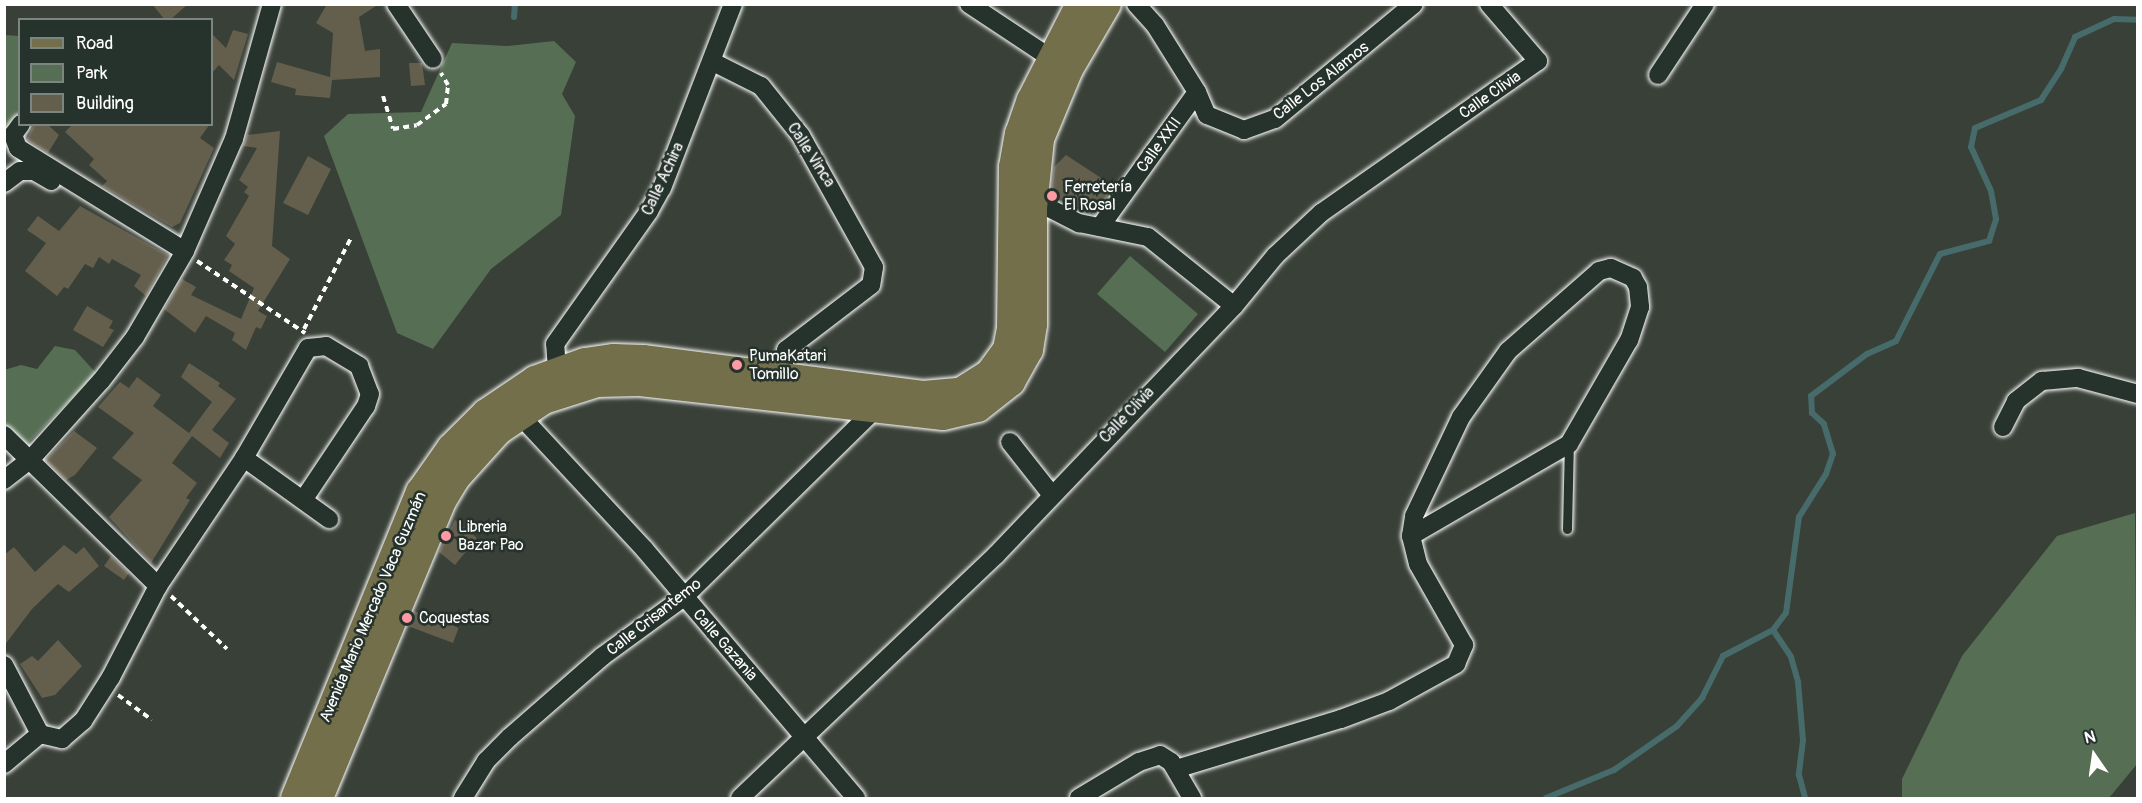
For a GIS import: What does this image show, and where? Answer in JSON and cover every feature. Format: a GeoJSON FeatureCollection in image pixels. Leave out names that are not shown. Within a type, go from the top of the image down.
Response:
{"type":"FeatureCollection","features":[{"type":"Feature","properties":{"kind":"main road","name":"Avenida Mario Mercado Vaca Guzmán"},"geometry":{"type":"LineString","coordinates":[[319,798],[441,501],[455,479],[523,401],[557,370],[585,362],[644,359],[782,377],[875,400],[922,416],[961,413],[978,408],[1011,382],[1029,350],[1033,324],[1034,208],[1041,139],[1060,64],[1080,4]]}},
{"type":"Feature","properties":{"kind":"main road","name":"Avenida Mario Mercado Vaca Guzmán"},"geometry":{"type":"LineString","coordinates":[[295,798],[420,492],[451,448],[486,413],[579,387],[616,381],[875,400],[960,392],[989,374],[1007,349],[1013,300],[1013,167],[1031,100],[1107,4]]}},
{"type":"Feature","properties":{"kind":"street"},"geometry":{"type":"LineString","coordinates":[[4,480],[30,460],[101,381],[135,337],[185,251],[234,139],[272,4]]}},
{"type":"Feature","properties":{"kind":"street"},"geometry":{"type":"LineString","coordinates":[[396,4],[433,59]]}},
{"type":"Feature","properties":{"kind":"street","name":"Calle Achira"},"geometry":{"type":"LineString","coordinates":[[557,370],[555,344],[650,212],[713,62],[733,4]]}},
{"type":"Feature","properties":{"kind":"street"},"geometry":{"type":"LineString","coordinates":[[969,4],[1060,64]]}},
{"type":"Feature","properties":{"kind":"street","name":"Calle Los Alamos"},"geometry":{"type":"LineString","coordinates":[[1136,4],[1155,26],[1197,92],[1207,115],[1232,128],[1258,127],[1293,105],[1414,4]]}},
{"type":"Feature","properties":{"kind":"street","name":"Calle Clivia"},"geometry":{"type":"LineString","coordinates":[[740,798],[806,738],[996,555],[1051,494],[1234,306],[1275,256],[1322,213],[1538,61],[1489,4]]}},
{"type":"Feature","properties":{"kind":"street"},"geometry":{"type":"LineString","coordinates":[[1658,75],[1705,4]]}},
{"type":"Feature","properties":{"kind":"street","name":"Calle Vinca"},"geometry":{"type":"LineString","coordinates":[[713,62],[761,86],[801,136],[843,207],[874,267],[875,277],[871,285],[786,350],[782,377]]}},
{"type":"Feature","properties":{"kind":"street","name":"Calle XXII"},"geometry":{"type":"LineString","coordinates":[[1100,227],[1197,92]]}},
{"type":"Feature","properties":{"kind":"street"},"geometry":{"type":"LineString","coordinates":[[20,126],[13,135],[18,148],[185,251]]}},
{"type":"Feature","properties":{"kind":"street"},"geometry":{"type":"LineString","coordinates":[[4,183],[20,171],[34,171],[96,205],[132,217]]}},
{"type":"Feature","properties":{"kind":"street"},"geometry":{"type":"LineString","coordinates":[[1034,208],[1049,208],[1079,223],[1148,237],[1234,306]]}},
{"type":"Feature","properties":{"kind":"street"},"geometry":{"type":"LineString","coordinates":[[1176,769],[1341,719],[1389,701],[1456,664],[1464,645],[1418,564],[1410,536],[1425,492],[1481,384],[1508,351],[1586,280],[1599,271],[1620,270],[1633,278],[1638,287],[1640,307],[1618,362],[1569,444],[1410,536]]}},
{"type":"Feature","properties":{"kind":"street"},"geometry":{"type":"LineString","coordinates":[[4,665],[40,734],[62,739],[75,732],[105,686],[158,586],[244,458],[308,348],[326,346],[359,366],[370,394],[366,406],[303,500]]}},
{"type":"Feature","properties":{"kind":"street"},"geometry":{"type":"LineString","coordinates":[[2003,427],[2016,401],[2042,381],[2078,378],[2138,394]]}},
{"type":"Feature","properties":{"kind":"street","name":"Calle Crisantemo"},"geometry":{"type":"LineString","coordinates":[[463,798],[486,762],[510,737],[603,656],[684,597],[875,400]]}},
{"type":"Feature","properties":{"kind":"street","name":"Calle Gazania"},"geometry":{"type":"LineString","coordinates":[[523,401],[528,424],[684,597],[856,798]]}},
{"type":"Feature","properties":{"kind":"street"},"geometry":{"type":"LineString","coordinates":[[4,435],[158,586]]}},
{"type":"Feature","properties":{"kind":"street"},"geometry":{"type":"LineString","coordinates":[[1010,442],[1051,494]]}},
{"type":"Feature","properties":{"kind":"street"},"geometry":{"type":"LineString","coordinates":[[244,458],[328,519]]}},
{"type":"Feature","properties":{"kind":"street"},"geometry":{"type":"LineString","coordinates":[[4,764],[40,734]]}},
{"type":"Feature","properties":{"kind":"street"},"geometry":{"type":"LineString","coordinates":[[1079,798],[1139,762],[1160,755],[1176,769],[1192,798]]}},
{"type":"Feature","properties":{"kind":"lane"},"geometry":{"type":"LineString","coordinates":[[1567,529],[1569,444]]}},
{"type":"Feature","properties":{"kind":"path"},"geometry":{"type":"LineString","coordinates":[[383,96],[393,129],[417,125],[439,113],[446,104],[448,85],[433,59]]}},
{"type":"Feature","properties":{"kind":"path"},"geometry":{"type":"LineString","coordinates":[[308,348],[304,329],[351,238]]}},
{"type":"Feature","properties":{"kind":"path"},"geometry":{"type":"LineString","coordinates":[[185,251],[304,329]]}},
{"type":"Feature","properties":{"kind":"path"},"geometry":{"type":"LineString","coordinates":[[158,586],[227,649]]}},
{"type":"Feature","properties":{"kind":"path"},"geometry":{"type":"LineString","coordinates":[[105,686],[152,720]]}},
{"type":"Feature","properties":{"kind":"green space"},"geometry":{"type":"Polygon","coordinates":[[[4,35],[18,36],[18,120],[5,152],[4,35]]]}},
{"type":"Feature","properties":{"kind":"green space"},"geometry":{"type":"Polygon","coordinates":[[[554,41],[576,62],[562,94],[575,116],[561,215],[491,269],[433,349],[397,333],[324,136],[348,114],[421,112],[452,43],[507,46],[554,41]]]}},
{"type":"Feature","properties":{"kind":"green space"},"geometry":{"type":"Polygon","coordinates":[[[1130,256],[1198,314],[1165,352],[1097,294],[1130,256]]]}},
{"type":"Feature","properties":{"kind":"green space"},"geometry":{"type":"Polygon","coordinates":[[[55,346],[75,350],[96,373],[26,445],[5,424],[4,370],[21,365],[37,369],[55,346]]]}},
{"type":"Feature","properties":{"kind":"green space"},"geometry":{"type":"Polygon","coordinates":[[[2135,513],[2137,764],[2109,798],[1902,798],[1902,779],[1962,656],[2057,536],[2135,513]]]}},
{"type":"Feature","properties":{"kind":"building"},"geometry":{"type":"Polygon","coordinates":[[[152,4],[188,4],[172,18],[163,18],[152,4]]]}},
{"type":"Feature","properties":{"kind":"building"},"geometry":{"type":"Polygon","coordinates":[[[327,4],[379,4],[359,17],[365,51],[380,49],[380,77],[332,80],[330,98],[295,95],[296,89],[271,82],[277,62],[330,77],[333,33],[316,23],[327,4]]]}},
{"type":"Feature","properties":{"kind":"building"},"geometry":{"type":"Polygon","coordinates":[[[233,30],[248,34],[234,80],[219,65],[213,72],[213,35],[226,48],[233,30]]]}},
{"type":"Feature","properties":{"kind":"building"},"geometry":{"type":"Polygon","coordinates":[[[409,63],[422,63],[425,85],[411,86],[409,63]]]}},
{"type":"Feature","properties":{"kind":"building"},"geometry":{"type":"Polygon","coordinates":[[[33,126],[49,126],[59,135],[48,153],[27,140],[33,126]]]}},
{"type":"Feature","properties":{"kind":"building"},"geometry":{"type":"Polygon","coordinates":[[[71,126],[209,126],[200,138],[214,148],[180,223],[172,227],[102,186],[107,181],[89,165],[94,159],[65,132],[71,126]]]}},
{"type":"Feature","properties":{"kind":"building"},"geometry":{"type":"Polygon","coordinates":[[[280,131],[272,246],[290,259],[258,311],[267,316],[261,329],[256,327],[246,350],[232,340],[235,333],[206,316],[195,333],[164,309],[182,279],[196,287],[191,295],[241,319],[254,288],[229,271],[232,265],[224,260],[235,244],[226,236],[249,196],[244,192],[248,187],[239,180],[257,148],[243,146],[247,135],[280,131]]]}},
{"type":"Feature","properties":{"kind":"building"},"geometry":{"type":"Polygon","coordinates":[[[1066,155],[1115,187],[1093,214],[1051,194],[1054,167],[1066,155]]]}},
{"type":"Feature","properties":{"kind":"building"},"geometry":{"type":"Polygon","coordinates":[[[308,156],[331,169],[308,215],[283,203],[308,156]]]}},
{"type":"Feature","properties":{"kind":"building"},"geometry":{"type":"Polygon","coordinates":[[[80,206],[168,255],[146,296],[134,286],[141,275],[112,259],[109,264],[99,257],[93,268],[85,264],[68,289],[64,287],[57,296],[25,271],[46,243],[27,230],[38,216],[59,231],[80,206]]]}},
{"type":"Feature","properties":{"kind":"building"},"geometry":{"type":"Polygon","coordinates":[[[87,306],[113,321],[109,328],[114,330],[103,347],[73,330],[87,306]]]}},
{"type":"Feature","properties":{"kind":"building"},"geometry":{"type":"Polygon","coordinates":[[[189,363],[220,383],[218,386],[236,399],[212,430],[229,443],[220,458],[192,436],[172,463],[197,483],[186,498],[190,500],[151,563],[109,517],[142,480],[112,458],[134,433],[98,407],[120,382],[129,388],[137,377],[161,395],[153,406],[189,433],[212,402],[181,377],[189,363]]]}},
{"type":"Feature","properties":{"kind":"building"},"geometry":{"type":"Polygon","coordinates":[[[74,431],[97,448],[75,475],[66,480],[45,460],[74,431]]]}},
{"type":"Feature","properties":{"kind":"building"},"geometry":{"type":"Polygon","coordinates":[[[455,520],[477,538],[455,565],[439,552],[455,520]]]}},
{"type":"Feature","properties":{"kind":"building"},"geometry":{"type":"Polygon","coordinates":[[[64,545],[76,554],[84,547],[99,566],[69,592],[58,584],[32,609],[4,646],[4,555],[14,547],[35,572],[64,545]]]}},
{"type":"Feature","properties":{"kind":"building"},"geometry":{"type":"Polygon","coordinates":[[[111,556],[129,573],[124,580],[104,566],[111,556]]]}},
{"type":"Feature","properties":{"kind":"building"},"geometry":{"type":"Polygon","coordinates":[[[414,611],[459,627],[453,643],[408,626],[414,611]]]}},
{"type":"Feature","properties":{"kind":"building"},"geometry":{"type":"Polygon","coordinates":[[[58,640],[82,666],[55,695],[42,698],[20,664],[32,656],[38,661],[58,640]]]}},
{"type":"Feature","properties":{"kind":"waterway"},"geometry":{"type":"LineString","coordinates":[[514,17],[515,4]]}},
{"type":"Feature","properties":{"kind":"waterway"},"geometry":{"type":"LineString","coordinates":[[1546,798],[1614,770],[1677,726],[1702,698],[1723,656],[1773,630],[1786,613],[1799,517],[1826,474],[1833,454],[1824,424],[1812,413],[1811,396],[1867,354],[1896,341],[1940,254],[1989,241],[1996,219],[1991,191],[1971,147],[1975,128],[2041,100],[2061,69],[2075,37],[2114,19],[2138,20]]}},
{"type":"Feature","properties":{"kind":"waterway"},"geometry":{"type":"LineString","coordinates":[[1773,630],[1791,657],[1798,682],[1803,740],[1799,775],[1805,798]]}},
{"type":"Feature","properties":{"kind":"place","name":"Ferretería El Rosal"},"geometry":{"type":"Point","coordinates":[1052,196]}},
{"type":"Feature","properties":{"kind":"place","name":"PumaKatari Tomillo"},"geometry":{"type":"Point","coordinates":[737,365]}},
{"type":"Feature","properties":{"kind":"place","name":"Libreria Bazar Pao"},"geometry":{"type":"Point","coordinates":[446,536]}},
{"type":"Feature","properties":{"kind":"place","name":"Coquestas"},"geometry":{"type":"Point","coordinates":[407,618]}}]}
